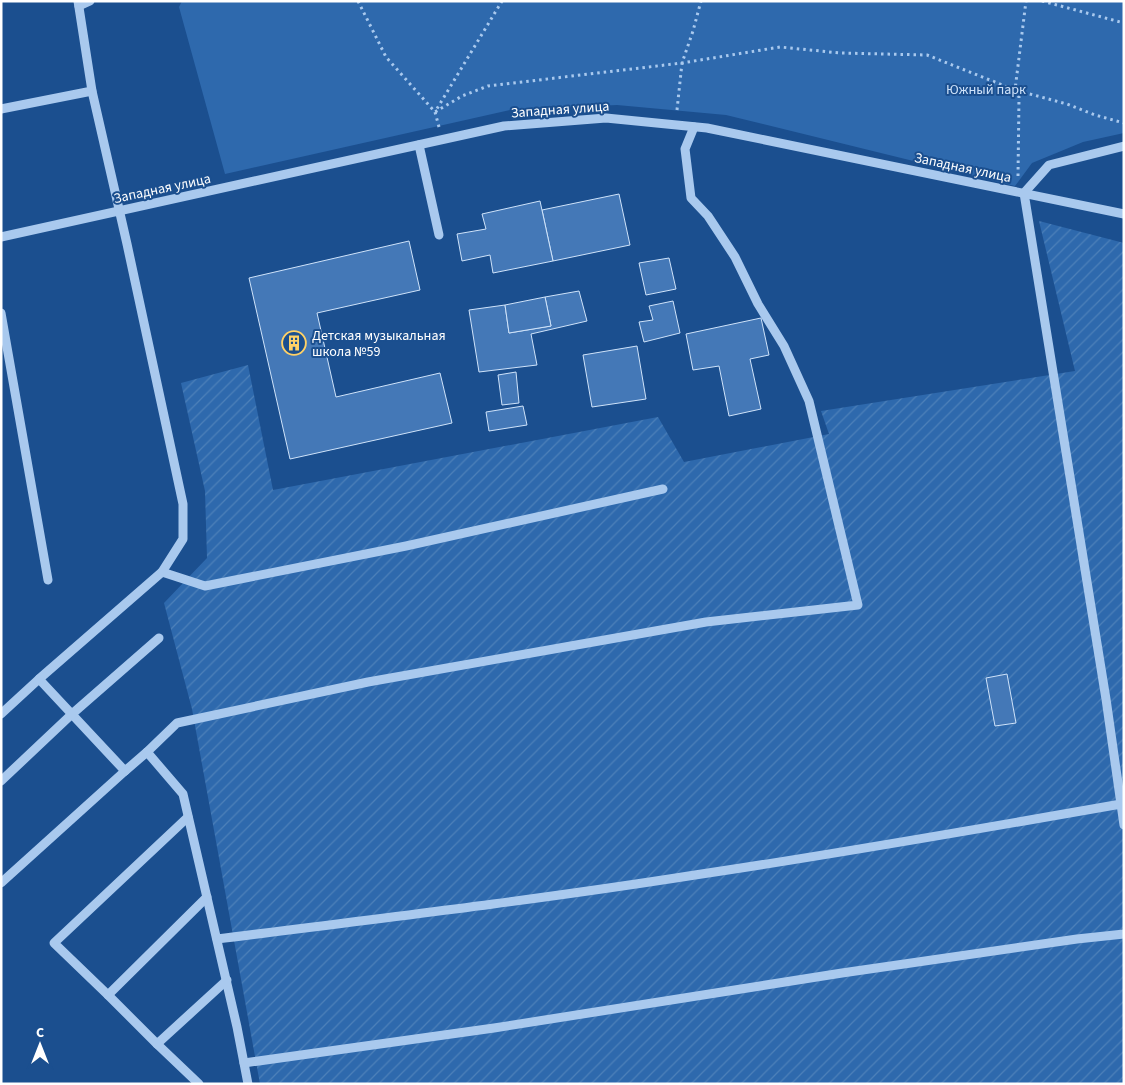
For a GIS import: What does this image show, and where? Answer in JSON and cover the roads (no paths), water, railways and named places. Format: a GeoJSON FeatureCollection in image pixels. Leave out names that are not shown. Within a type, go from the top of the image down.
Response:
{"type":"FeatureCollection","features":[{"type":"Feature","properties":{"kind":"street"},"geometry":{"type":"LineString","coordinates":[[1,714],[162,572],[182,539],[183,504],[92,91],[78,4],[90,1]]}},
{"type":"Feature","properties":{"kind":"street"},"geometry":{"type":"LineString","coordinates":[[1,109],[92,91]]}},
{"type":"Feature","properties":{"kind":"street","name":"Западная улица"},"geometry":{"type":"LineString","coordinates":[[1,237],[504,126],[606,118],[708,128],[1124,214]]}},
{"type":"Feature","properties":{"kind":"street"},"geometry":{"type":"LineString","coordinates":[[1,883],[147,752],[176,723],[368,682],[706,622],[858,605],[810,401],[784,346],[758,304],[736,257],[708,216],[691,198],[685,149],[694,127]]}},
{"type":"Feature","properties":{"kind":"street"},"geometry":{"type":"LineString","coordinates":[[419,145],[439,235]]}},
{"type":"Feature","properties":{"kind":"street"},"geometry":{"type":"LineString","coordinates":[[1124,146],[1049,165],[1020,193],[1106,700],[1124,825]]}},
{"type":"Feature","properties":{"kind":"street"},"geometry":{"type":"LineString","coordinates":[[1,314],[48,580]]}},
{"type":"Feature","properties":{"kind":"street"},"geometry":{"type":"LineString","coordinates":[[162,572],[205,586],[406,546],[664,489]]}},
{"type":"Feature","properties":{"kind":"street"},"geometry":{"type":"LineString","coordinates":[[1,781],[72,714],[159,638]]}},
{"type":"Feature","properties":{"kind":"street"},"geometry":{"type":"LineString","coordinates":[[39,679],[125,770]]}},
{"type":"Feature","properties":{"kind":"street"},"geometry":{"type":"LineString","coordinates":[[147,752],[183,794],[237,1027],[248,1084]]}},
{"type":"Feature","properties":{"kind":"street"},"geometry":{"type":"LineString","coordinates":[[217,939],[694,876],[1121,804]]}},
{"type":"Feature","properties":{"kind":"street"},"geometry":{"type":"LineString","coordinates":[[188,817],[54,943],[199,1084]]}},
{"type":"Feature","properties":{"kind":"street"},"geometry":{"type":"LineString","coordinates":[[108,995],[207,897]]}},
{"type":"Feature","properties":{"kind":"street"},"geometry":{"type":"LineString","coordinates":[[244,1063],[494,1028],[1077,938],[1124,934]]}},
{"type":"Feature","properties":{"kind":"street"},"geometry":{"type":"LineString","coordinates":[[157,1044],[226,980]]}},
{"type":"Feature","properties":{"kind":"place","name":"Детская музыкальная школа №59"},"geometry":{"type":"Point","coordinates":[294,343]}},
{"type":"Feature","properties":{"kind":"park label","name":"Южный парк"},"geometry":{"type":"Point","coordinates":[986,89]}}]}
